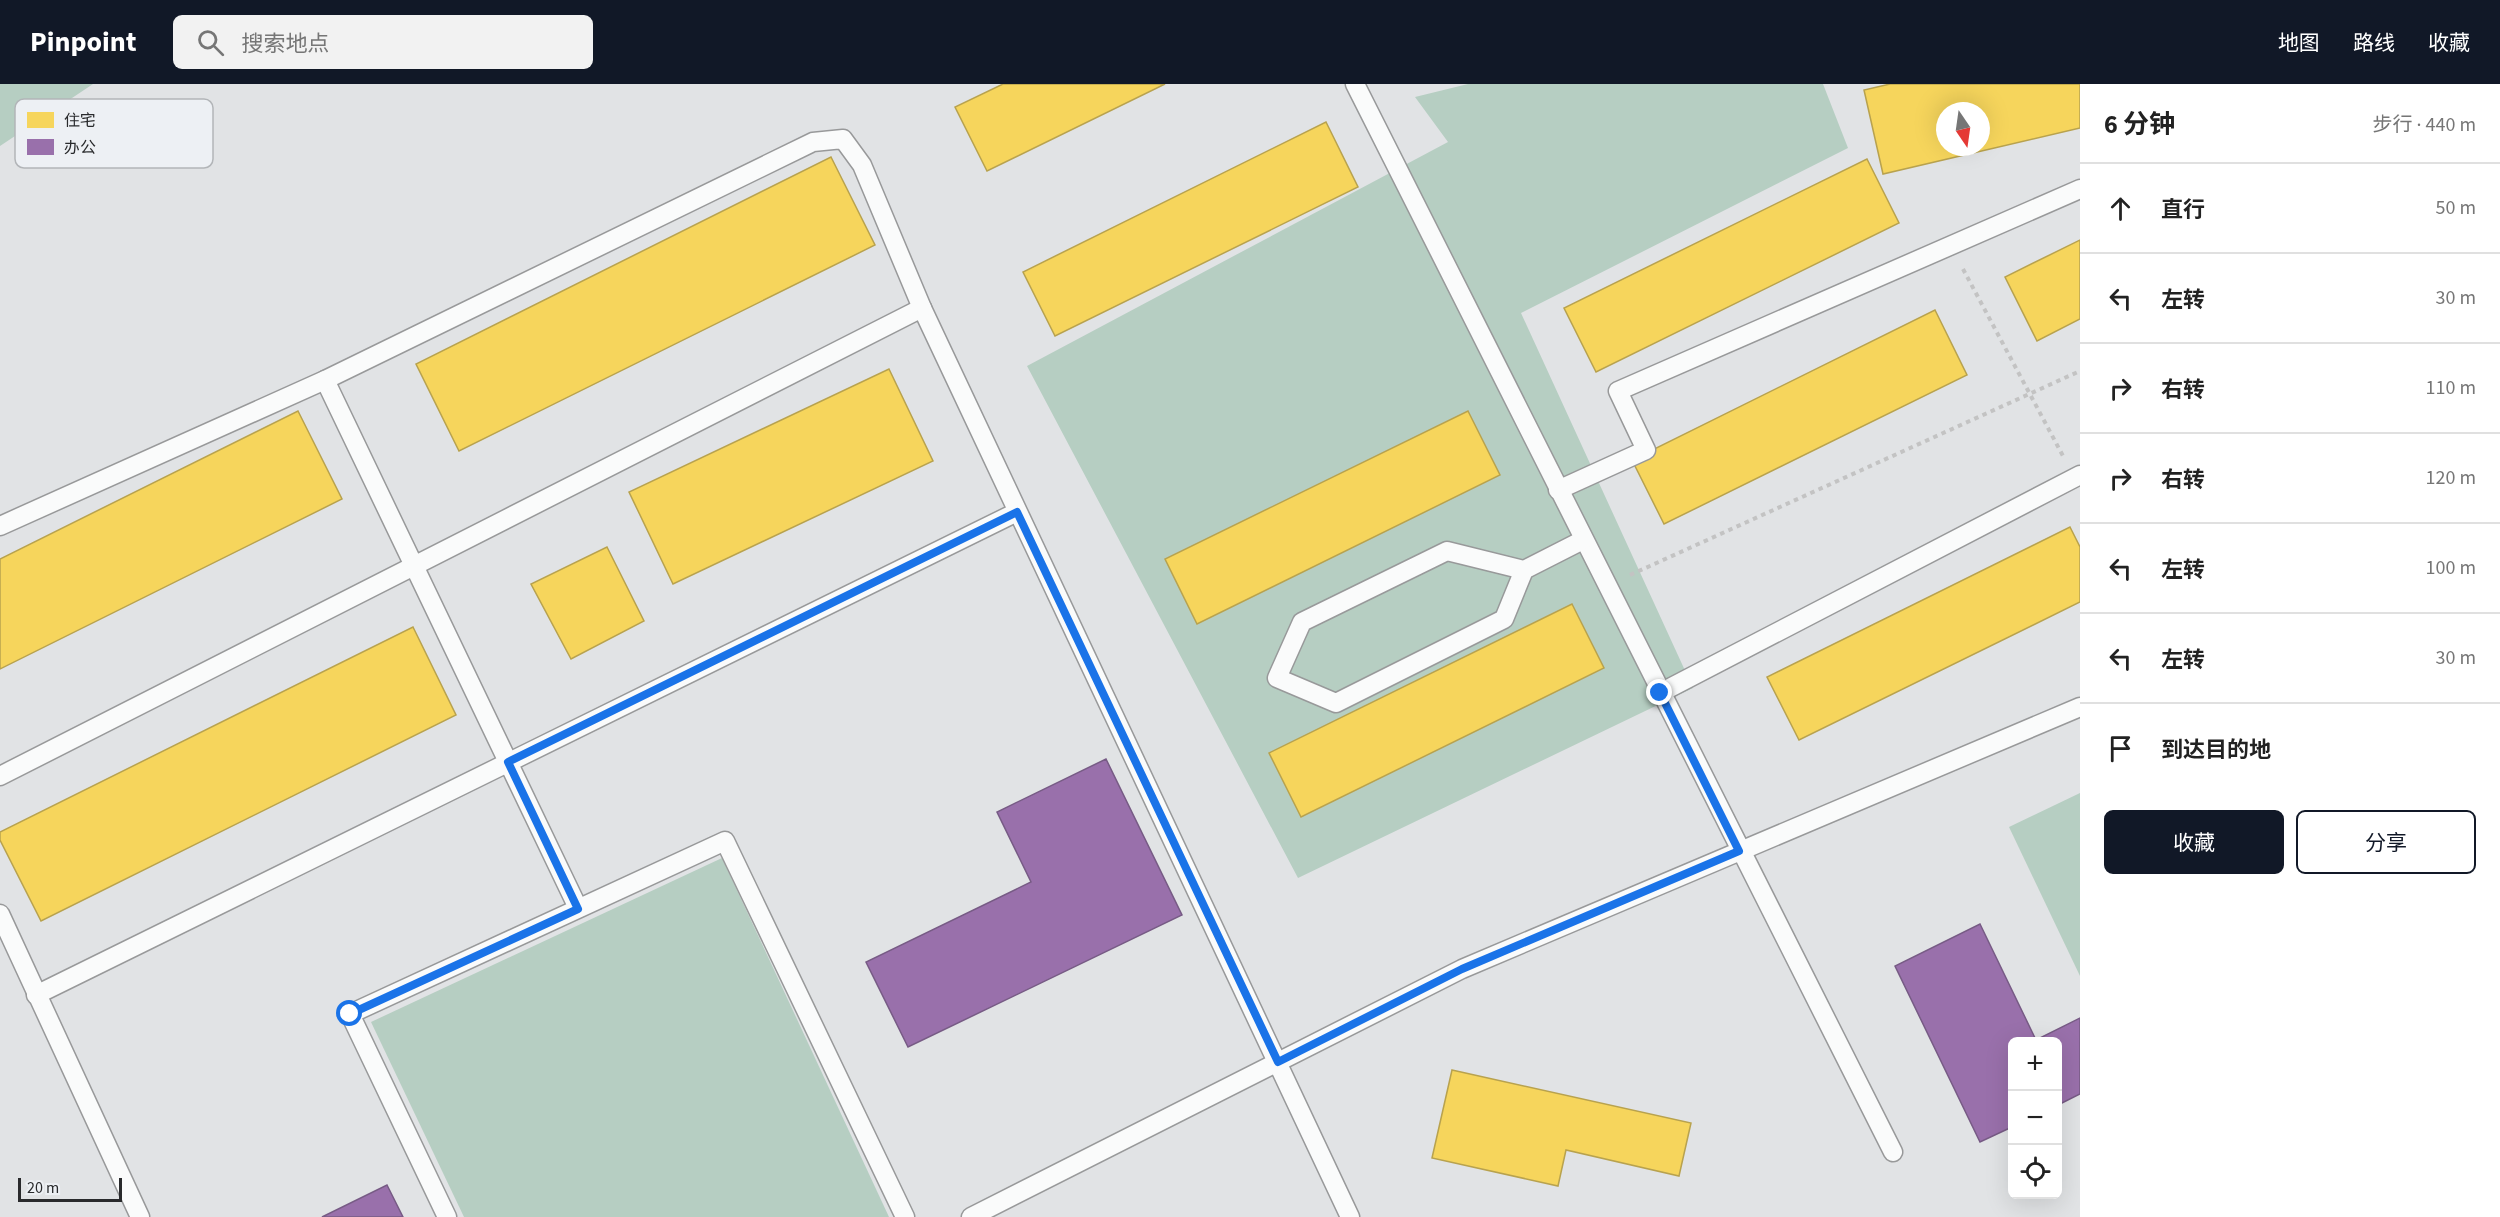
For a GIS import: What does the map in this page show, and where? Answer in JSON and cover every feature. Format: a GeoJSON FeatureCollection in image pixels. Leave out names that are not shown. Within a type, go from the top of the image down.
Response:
{"type":"FeatureCollection","features":[{"type":"Feature","properties":{"kind":"lane"},"geometry":{"type":"LineString","coordinates":[[1355,84],[1739,851],[1893,1152]]}},
{"type":"Feature","properties":{"kind":"lane"},"geometry":{"type":"LineString","coordinates":[[0,526],[325,380],[813,142],[843,139],[862,165],[922,308],[1350,1217]]}},
{"type":"Feature","properties":{"kind":"lane"},"geometry":{"type":"LineString","coordinates":[[1558,490],[1646,450],[1618,391],[2080,189]]}},
{"type":"Feature","properties":{"kind":"lane"},"geometry":{"type":"LineString","coordinates":[[0,776],[922,308]]}},
{"type":"Feature","properties":{"kind":"lane"},"geometry":{"type":"LineString","coordinates":[[325,380],[578,909]]}},
{"type":"Feature","properties":{"kind":"lane"},"geometry":{"type":"LineString","coordinates":[[1660,693],[2077,476]]}},
{"type":"Feature","properties":{"kind":"lane"},"geometry":{"type":"LineString","coordinates":[[36,995],[1017,512]]}},
{"type":"Feature","properties":{"kind":"lane"},"geometry":{"type":"LineString","coordinates":[[1524,570],[1504,619],[1336,703],[1277,678],[1302,622],[1447,551],[1524,570],[1583,540]]}},
{"type":"Feature","properties":{"kind":"lane"},"geometry":{"type":"LineString","coordinates":[[971,1217],[1462,969],[2080,707]]}},
{"type":"Feature","properties":{"kind":"lane"},"geometry":{"type":"LineString","coordinates":[[447,1217],[350,1014],[725,841],[905,1217]]}},
{"type":"Feature","properties":{"kind":"lane"},"geometry":{"type":"LineString","coordinates":[[0,914],[140,1217]]}},
{"type":"Feature","properties":{"kind":"path"},"geometry":{"type":"LineString","coordinates":[[1950,246],[2077,476]]}},
{"type":"Feature","properties":{"kind":"path"},"geometry":{"type":"LineString","coordinates":[[1606,585],[2080,371]]}},
{"type":"Feature","properties":{"kind":"green space"},"geometry":{"type":"Polygon","coordinates":[[[0,84],[93,84],[70,99],[15,99],[15,136],[0,146],[0,84]]]}},
{"type":"Feature","properties":{"kind":"green space"},"geometry":{"type":"Polygon","coordinates":[[[1468,84],[1823,84],[1848,148],[1521,313],[1693,688],[1298,878],[1027,366],[1448,142],[1415,97],[1468,84]]]}},
{"type":"Feature","properties":{"kind":"green space"},"geometry":{"type":"Polygon","coordinates":[[[2080,793],[2080,976],[2009,827],[2080,793]]]}},
{"type":"Feature","properties":{"kind":"green space"},"geometry":{"type":"Polygon","coordinates":[[[722,858],[889,1217],[464,1217],[371,1022],[722,858]]]}},
{"type":"Feature","properties":{"kind":"building: 住宅"},"geometry":{"type":"Polygon","coordinates":[[[1003,84],[1165,84],[987,171],[955,107],[1003,84]]]}},
{"type":"Feature","properties":{"kind":"building: 住宅"},"geometry":{"type":"Polygon","coordinates":[[[1890,84],[2080,84],[2080,128],[1990,149],[1990,102],[1936,102],[1936,156],[1960,156],[1883,174],[1864,90],[1890,84]]]}},
{"type":"Feature","properties":{"kind":"building: 住宅"},"geometry":{"type":"Polygon","coordinates":[[[1326,122],[1358,187],[1055,336],[1023,272],[1326,122]]]}},
{"type":"Feature","properties":{"kind":"building: 住宅"},"geometry":{"type":"Polygon","coordinates":[[[831,157],[875,245],[459,451],[416,364],[831,157]]]}},
{"type":"Feature","properties":{"kind":"building: 住宅"},"geometry":{"type":"Polygon","coordinates":[[[1867,159],[1899,223],[1596,372],[1564,308],[1867,159]]]}},
{"type":"Feature","properties":{"kind":"building: 住宅"},"geometry":{"type":"Polygon","coordinates":[[[2080,240],[2080,319],[2037,341],[2005,277],[2080,240]]]}},
{"type":"Feature","properties":{"kind":"building: 住宅"},"geometry":{"type":"Polygon","coordinates":[[[1935,310],[1967,375],[1664,524],[1632,460],[1935,310]]]}},
{"type":"Feature","properties":{"kind":"building: 住宅"},"geometry":{"type":"Polygon","coordinates":[[[889,369],[933,461],[673,584],[629,492],[889,369]]]}},
{"type":"Feature","properties":{"kind":"building: 住宅"},"geometry":{"type":"Polygon","coordinates":[[[298,411],[342,499],[0,669],[0,559],[298,411]]]}},
{"type":"Feature","properties":{"kind":"building: 住宅"},"geometry":{"type":"Polygon","coordinates":[[[1468,411],[1500,475],[1197,624],[1165,559],[1468,411]]]}},
{"type":"Feature","properties":{"kind":"building: 住宅"},"geometry":{"type":"Polygon","coordinates":[[[2070,527],[2080,547],[2080,602],[1799,740],[1767,677],[2070,527]]]}},
{"type":"Feature","properties":{"kind":"building: 住宅"},"geometry":{"type":"Polygon","coordinates":[[[607,547],[644,621],[571,659],[531,584],[607,547]]]}},
{"type":"Feature","properties":{"kind":"building: 住宅"},"geometry":{"type":"Polygon","coordinates":[[[1572,604],[1604,668],[1301,817],[1269,753],[1572,604]]]}},
{"type":"Feature","properties":{"kind":"building: 住宅"},"geometry":{"type":"Polygon","coordinates":[[[413,627],[456,715],[41,921],[0,840],[0,832],[413,627]]]}},
{"type":"Feature","properties":{"kind":"building: 住宅"},"geometry":{"type":"Polygon","coordinates":[[[1452,1070],[1691,1123],[1679,1176],[1566,1150],[1558,1186],[1432,1158],[1452,1070]]]}},
{"type":"Feature","properties":{"kind":"building: 办公"},"geometry":{"type":"Polygon","coordinates":[[[1106,759],[1182,915],[908,1047],[866,962],[1031,882],[997,812],[1106,759]]]}},
{"type":"Feature","properties":{"kind":"building: 办公"},"geometry":{"type":"Polygon","coordinates":[[[1980,924],[2035,1037],[2008,1037],[2008,1129],[1980,1142],[1895,966],[1980,924]]]}},
{"type":"Feature","properties":{"kind":"building: 办公"},"geometry":{"type":"Polygon","coordinates":[[[2080,1018],[2080,1094],[2062,1103],[2062,1037],[2042,1037],[2080,1018]]]}},
{"type":"Feature","properties":{"kind":"building: 办公"},"geometry":{"type":"Polygon","coordinates":[[[387,1185],[403,1217],[322,1217],[387,1185]]]}},
{"type":"Feature","properties":{"kind":"route"},"geometry":{"type":"LineString","coordinates":[[350,1014],[578,909],[508,762],[1017,512],[1278,1062],[1462,969],[1739,851],[1660,693]]}}]}
